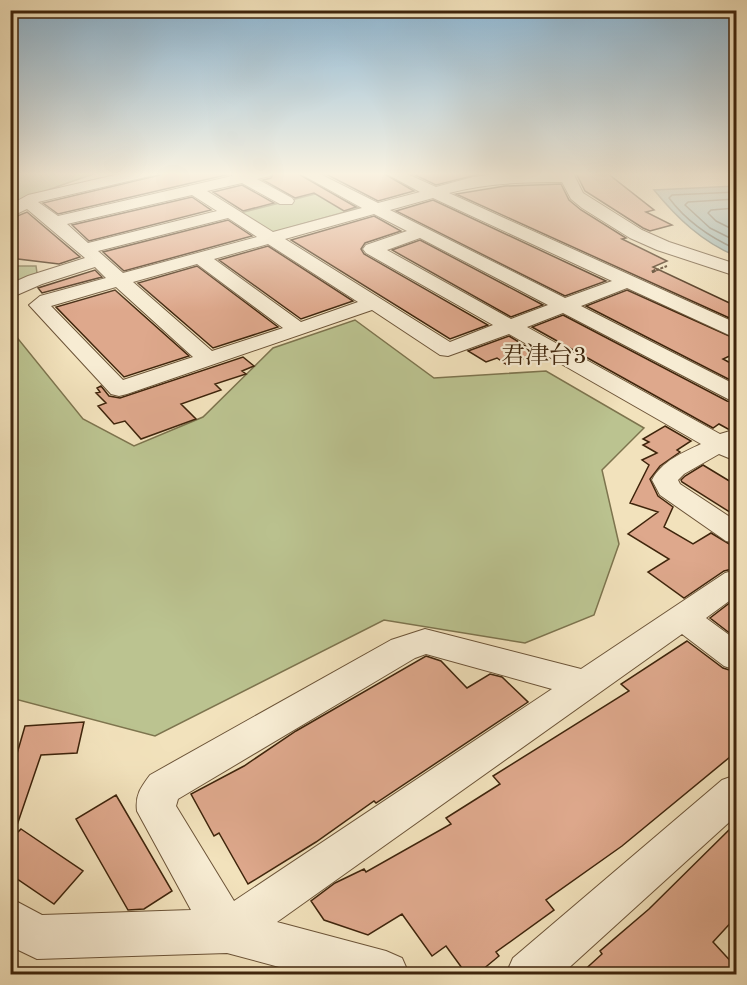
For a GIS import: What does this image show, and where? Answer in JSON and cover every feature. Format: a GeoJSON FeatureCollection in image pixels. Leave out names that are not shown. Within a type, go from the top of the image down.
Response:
{"type":"FeatureCollection","features":[{"type":"Feature","properties":{"kind":"street"},"geometry":{"type":"LineString","coordinates":[[51,219],[208,359]]}},
{"type":"Feature","properties":{"kind":"street"},"geometry":{"type":"LineString","coordinates":[[55,222],[68,219]]}},
{"type":"Feature","properties":{"kind":"street"},"geometry":{"type":"LineString","coordinates":[[10,292],[91,255],[209,219]]}},
{"type":"Feature","properties":{"kind":"street"},"geometry":{"type":"LineString","coordinates":[[239,219],[448,350],[629,281]]}},
{"type":"Feature","properties":{"kind":"street"},"geometry":{"type":"LineString","coordinates":[[343,219],[46,300],[39,305],[119,389],[299,330],[373,303]]}},
{"type":"Feature","properties":{"kind":"street"},"geometry":{"type":"LineString","coordinates":[[395,219],[736,394]]}},
{"type":"Feature","properties":{"kind":"street"},"geometry":{"type":"LineString","coordinates":[[491,219],[736,331]]}},
{"type":"Feature","properties":{"kind":"street"},"geometry":{"type":"LineString","coordinates":[[610,219],[663,246],[736,270]]}},
{"type":"Feature","properties":{"kind":"street"},"geometry":{"type":"LineString","coordinates":[[421,232],[372,249],[510,327],[731,444]]}},
{"type":"Feature","properties":{"kind":"street"},"geometry":{"type":"LineString","coordinates":[[200,258],[299,330]]}},
{"type":"Feature","properties":{"kind":"street"},"geometry":{"type":"LineString","coordinates":[[731,444],[675,468],[665,480],[669,489],[736,534]]}},
{"type":"Feature","properties":{"kind":"street"},"geometry":{"type":"LineString","coordinates":[[227,931],[585,684],[684,619],[736,581]]}},
{"type":"Feature","properties":{"kind":"street"},"geometry":{"type":"LineString","coordinates":[[684,619],[736,657]]}},
{"type":"Feature","properties":{"kind":"street"},"geometry":{"type":"LineString","coordinates":[[227,931],[157,811],[155,800],[164,787],[403,650],[425,640],[585,684]]}},
{"type":"Feature","properties":{"kind":"street"},"geometry":{"type":"LineString","coordinates":[[529,975],[736,792]]}},
{"type":"Feature","properties":{"kind":"street"},"geometry":{"type":"LineString","coordinates":[[10,920],[37,937],[227,931],[386,975]]}},
{"type":"Feature","properties":{"kind":"green space"},"geometry":{"type":"Polygon","coordinates":[[[249,219],[320,219],[274,232],[270,232],[249,219]]]}},
{"type":"Feature","properties":{"kind":"green space"},"geometry":{"type":"Polygon","coordinates":[[[11,266],[36,266],[38,280],[11,297],[11,266]]]}},
{"type":"Feature","properties":{"kind":"green space"},"geometry":{"type":"Polygon","coordinates":[[[355,320],[434,378],[546,371],[644,428],[602,470],[619,544],[594,615],[525,643],[384,620],[155,736],[11,698],[11,330],[83,419],[134,446],[203,417],[273,348],[355,320]]]}},
{"type":"Feature","properties":{"kind":"water"},"geometry":{"type":"Polygon","coordinates":[[[681,219],[736,219],[736,256],[712,244],[681,219]]]}},
{"type":"Feature","properties":{"kind":"building"},"geometry":{"type":"Polygon","coordinates":[[[10,219],[35,219],[80,257],[59,264],[10,258],[10,219]]]}},
{"type":"Feature","properties":{"kind":"building"},"geometry":{"type":"Polygon","coordinates":[[[98,219],[176,219],[89,241],[72,225],[98,219]]]}},
{"type":"Feature","properties":{"kind":"building"},"geometry":{"type":"Polygon","coordinates":[[[364,219],[379,219],[401,231],[365,243],[361,249],[364,254],[488,325],[450,339],[291,240],[364,219]]]}},
{"type":"Feature","properties":{"kind":"building"},"geometry":{"type":"Polygon","coordinates":[[[412,219],[474,219],[606,281],[565,296],[412,219]]]}},
{"type":"Feature","properties":{"kind":"building"},"geometry":{"type":"Polygon","coordinates":[[[511,219],[595,219],[626,238],[622,239],[667,261],[653,267],[736,306],[736,321],[511,219]]]}},
{"type":"Feature","properties":{"kind":"building"},"geometry":{"type":"Polygon","coordinates":[[[629,219],[660,219],[672,225],[650,231],[629,219]]]}},
{"type":"Feature","properties":{"kind":"building"},"geometry":{"type":"Polygon","coordinates":[[[228,220],[252,236],[124,271],[103,252],[228,220]]]}},
{"type":"Feature","properties":{"kind":"building"},"geometry":{"type":"Polygon","coordinates":[[[420,240],[543,305],[511,317],[392,250],[420,240]]]}},
{"type":"Feature","properties":{"kind":"building"},"geometry":{"type":"Polygon","coordinates":[[[268,246],[353,301],[301,319],[219,260],[268,246]]]}},
{"type":"Feature","properties":{"kind":"building"},"geometry":{"type":"Polygon","coordinates":[[[197,266],[278,327],[213,348],[138,283],[197,266]]]}},
{"type":"Feature","properties":{"kind":"building"},"geometry":{"type":"Polygon","coordinates":[[[95,270],[102,277],[42,293],[38,288],[95,270]]]}},
{"type":"Feature","properties":{"kind":"building"},"geometry":{"type":"Polygon","coordinates":[[[115,290],[189,356],[124,377],[56,307],[115,290]]]}},
{"type":"Feature","properties":{"kind":"building"},"geometry":{"type":"Polygon","coordinates":[[[627,290],[736,339],[736,353],[723,359],[736,366],[736,383],[586,306],[627,290]]]}},
{"type":"Feature","properties":{"kind":"building"},"geometry":{"type":"Polygon","coordinates":[[[563,315],[727,401],[736,403],[736,430],[719,424],[713,428],[532,327],[563,315]]]}},
{"type":"Feature","properties":{"kind":"building"},"geometry":{"type":"Polygon","coordinates":[[[509,336],[537,353],[507,365],[497,358],[486,362],[468,351],[509,336]]]}},
{"type":"Feature","properties":{"kind":"building"},"geometry":{"type":"Polygon","coordinates":[[[243,357],[254,366],[242,371],[246,374],[215,384],[221,390],[181,404],[196,419],[141,439],[125,421],[114,424],[98,406],[106,403],[96,393],[100,392],[97,388],[101,386],[109,396],[120,398],[243,357]]]}},
{"type":"Feature","properties":{"kind":"building"},"geometry":{"type":"Polygon","coordinates":[[[665,426],[691,441],[677,450],[680,452],[660,466],[650,479],[658,496],[673,507],[664,527],[693,544],[711,533],[736,548],[736,568],[724,571],[684,598],[648,572],[669,559],[628,534],[658,512],[630,503],[649,465],[642,460],[657,453],[643,445],[649,442],[643,439],[665,426]]]}},
{"type":"Feature","properties":{"kind":"building"},"geometry":{"type":"Polygon","coordinates":[[[703,465],[736,485],[736,516],[682,482],[685,476],[703,465]]]}},
{"type":"Feature","properties":{"kind":"building"},"geometry":{"type":"Polygon","coordinates":[[[736,598],[736,638],[710,618],[736,598]]]}},
{"type":"Feature","properties":{"kind":"building"},"geometry":{"type":"Polygon","coordinates":[[[687,641],[723,668],[736,672],[736,752],[622,846],[546,900],[554,910],[496,952],[499,956],[476,975],[467,975],[446,946],[432,956],[402,914],[368,935],[324,920],[311,901],[335,883],[364,869],[366,872],[451,824],[446,818],[500,784],[493,776],[629,691],[621,684],[687,641]]]}},
{"type":"Feature","properties":{"kind":"building"},"geometry":{"type":"Polygon","coordinates":[[[426,656],[441,661],[467,688],[490,674],[502,677],[528,702],[376,803],[374,801],[316,842],[248,884],[219,833],[214,836],[191,794],[244,766],[296,731],[426,656]]]}},
{"type":"Feature","properties":{"kind":"building"},"geometry":{"type":"Polygon","coordinates":[[[84,722],[77,753],[41,755],[14,834],[10,834],[10,778],[25,726],[84,722]]]}},
{"type":"Feature","properties":{"kind":"building"},"geometry":{"type":"Polygon","coordinates":[[[116,795],[172,891],[144,909],[128,910],[76,819],[116,795]]]}},
{"type":"Feature","properties":{"kind":"building"},"geometry":{"type":"Polygon","coordinates":[[[736,823],[736,917],[713,942],[736,967],[736,975],[579,975],[602,954],[600,951],[649,909],[736,823]]]}},
{"type":"Feature","properties":{"kind":"building"},"geometry":{"type":"Polygon","coordinates":[[[21,829],[83,871],[54,904],[10,874],[10,840],[21,829]]]}},
{"type":"Feature","properties":{"kind":"district","name":"君津台3"},"geometry":{"type":"Point","coordinates":[544,357]}}]}
